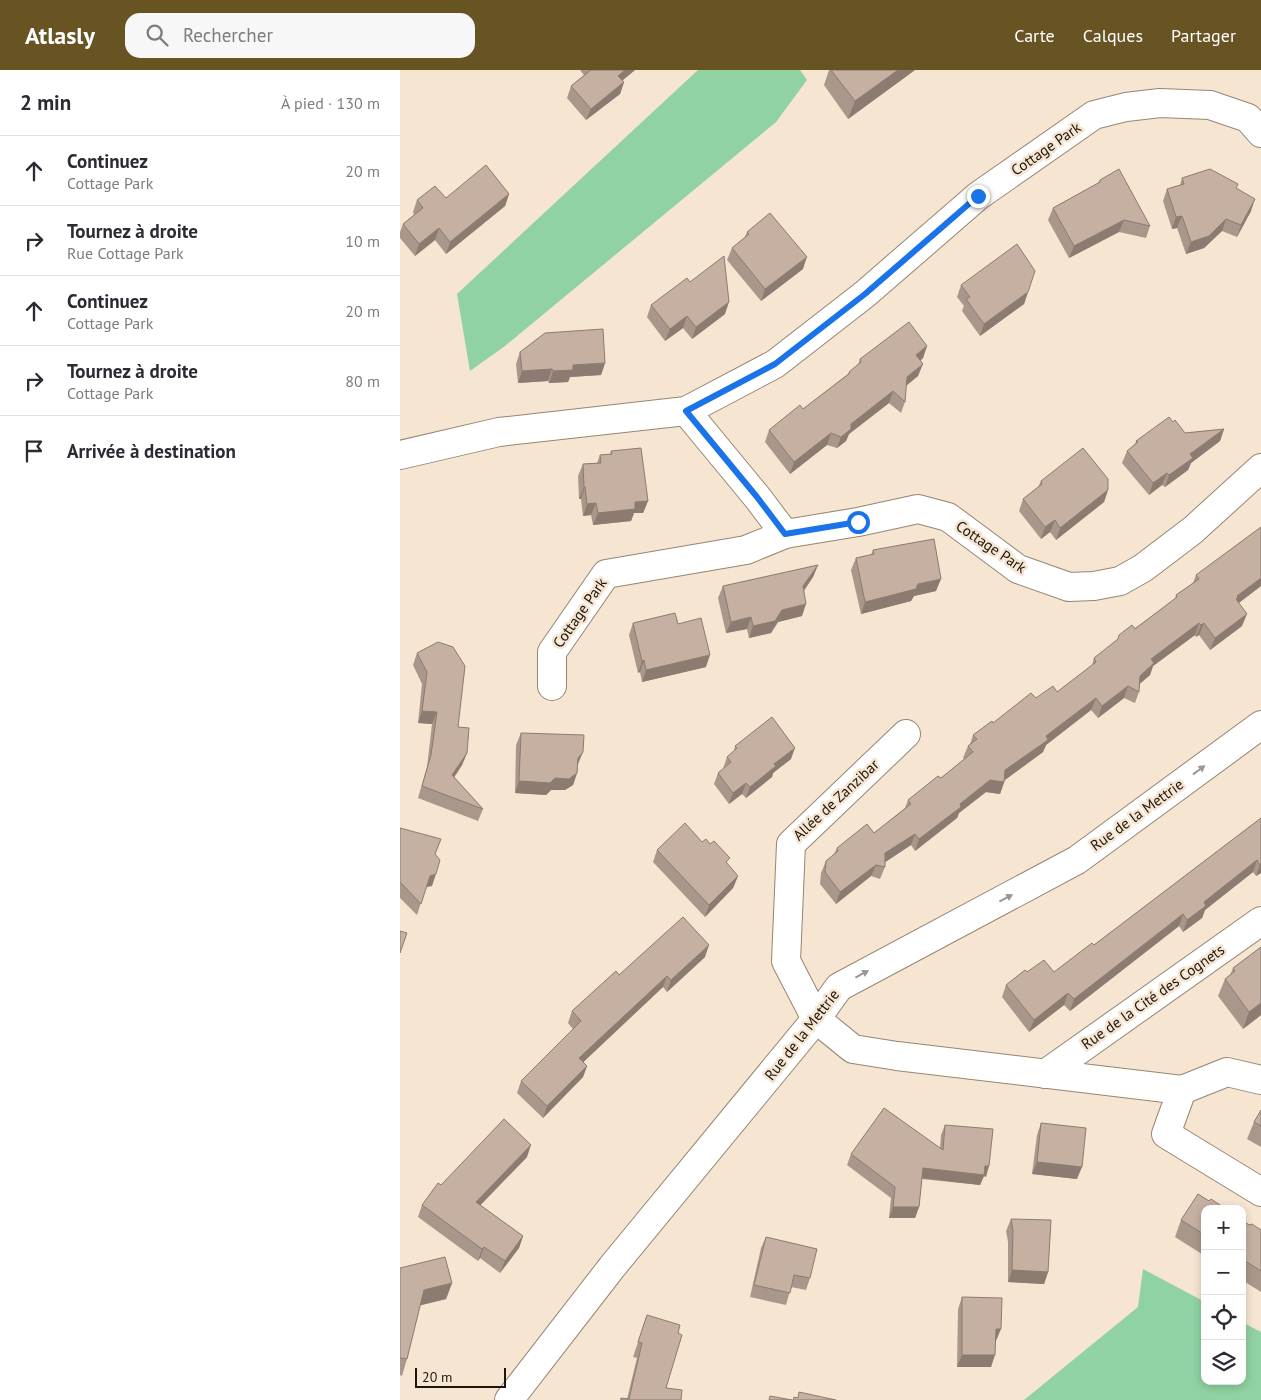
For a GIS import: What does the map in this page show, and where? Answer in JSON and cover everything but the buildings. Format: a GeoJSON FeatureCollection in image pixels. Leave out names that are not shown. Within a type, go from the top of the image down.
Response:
{"type":"FeatureCollection","features":[{"type":"Feature","properties":{"kind":"street","name":"Cottage Park"},"geometry":{"type":"LineString","coordinates":[[400,455],[499,432],[686,411],[775,364],[865,294],[978,196],[1094,115],[1126,107],[1160,103],[1210,105],[1248,118],[1261,133]]}},
{"type":"Feature","properties":{"kind":"street"},"geometry":{"type":"LineString","coordinates":[[686,411],[785,534]]}},
{"type":"Feature","properties":{"kind":"street","name":"Cottage Park"},"geometry":{"type":"LineString","coordinates":[[552,686],[552,652],[606,574],[746,550],[785,534],[858,522],[918,509],[948,517],[1018,569],[1069,587],[1094,586],[1120,581],[1143,568],[1193,530],[1261,468]]}},
{"type":"Feature","properties":{"kind":"street","name":"Rue de la Mettrie"},"geometry":{"type":"LineString","coordinates":[[509,1400],[612,1267],[816,1019],[839,986],[1077,860],[1261,725]]}},
{"type":"Feature","properties":{"kind":"street","name":"Allée de Zanzibar"},"geometry":{"type":"LineString","coordinates":[[816,1019],[786,961],[791,844],[906,734]]}},
{"type":"Feature","properties":{"kind":"street","name":"Rue de la Cité des Cognets"},"geometry":{"type":"LineString","coordinates":[[1045,1074],[1261,921]]}},
{"type":"Feature","properties":{"kind":"street"},"geometry":{"type":"LineString","coordinates":[[816,1019],[853,1049],[897,1056],[1182,1090],[1227,1072],[1261,1080]]}},
{"type":"Feature","properties":{"kind":"street"},"geometry":{"type":"LineString","coordinates":[[1182,1090],[1166,1134],[1261,1192]]}},
{"type":"Feature","properties":{"kind":"green space"},"geometry":{"type":"Polygon","coordinates":[[[698,70],[800,70],[807,80],[776,122],[505,346],[470,371],[457,294],[698,70]]]}},
{"type":"Feature","properties":{"kind":"green space"},"geometry":{"type":"Polygon","coordinates":[[[1143,1269],[1201,1300],[1201,1385],[1246,1385],[1246,1324],[1261,1332],[1261,1400],[1024,1400],[1138,1307],[1143,1269]]]}},
{"type":"Feature","properties":{"kind":"route"},"geometry":{"type":"LineString","coordinates":[[858,522],[785,534],[686,411],[775,364],[865,294],[978,196]]}}]}
